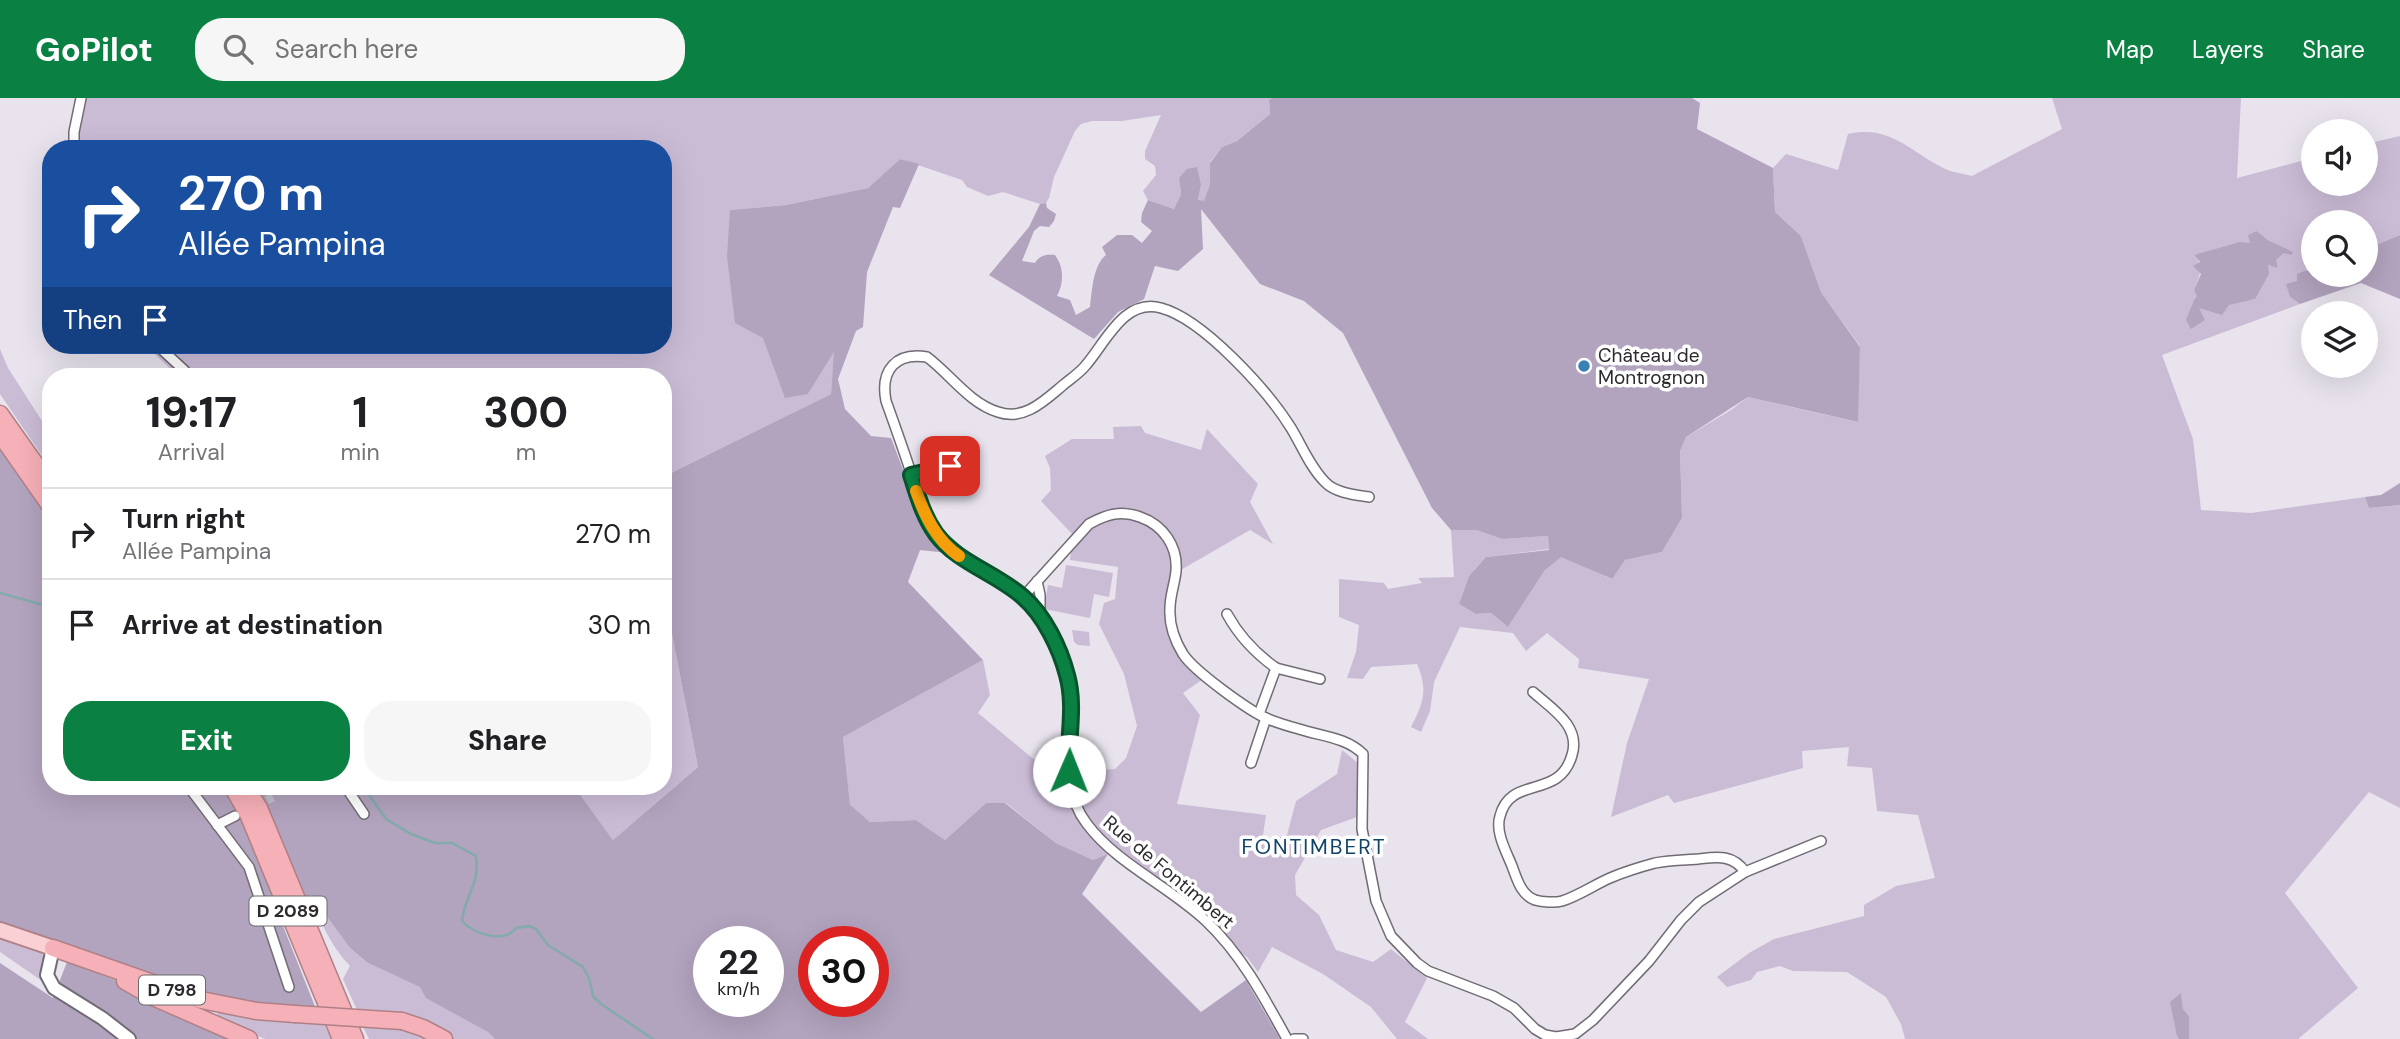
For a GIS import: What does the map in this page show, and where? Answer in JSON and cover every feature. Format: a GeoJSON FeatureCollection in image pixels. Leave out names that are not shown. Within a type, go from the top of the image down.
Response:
{"type":"FeatureCollection","features":[{"type":"Feature","properties":{"kind":"highway"},"geometry":{"type":"LineString","coordinates":[[0,414],[42,473]]}},
{"type":"Feature","properties":{"kind":"highway"},"geometry":{"type":"LineString","coordinates":[[0,435],[42,495]]}},
{"type":"Feature","properties":{"kind":"highway","name":"D 2089"},"geometry":{"type":"LineString","coordinates":[[237,795],[248,814],[341,1039]]}},
{"type":"Feature","properties":{"kind":"highway","name":"D 2089"},"geometry":{"type":"LineString","coordinates":[[251,795],[355,1039]]}},
{"type":"Feature","properties":{"kind":"highway","name":"D 798"},"geometry":{"type":"LineString","coordinates":[[53,948],[201,1000],[256,1011],[402,1021],[444,1039]]}},
{"type":"Feature","properties":{"kind":"highway","name":"D 798"},"geometry":{"type":"LineString","coordinates":[[53,948],[108,972],[153,997],[249,1039]]}},
{"type":"Feature","properties":{"kind":"main road"},"geometry":{"type":"LineString","coordinates":[[0,930],[53,948],[48,965],[49,981],[54,988],[102,1018],[129,1039]]}},
{"type":"Feature","properties":{"kind":"street"},"geometry":{"type":"LineString","coordinates":[[74,140],[81,98]]}},
{"type":"Feature","properties":{"kind":"street","name":"Rue de Fontimbert"},"geometry":{"type":"LineString","coordinates":[[1287,1039],[1257,984],[1227,943],[1181,900],[1105,844],[1084,821],[1075,802],[1069,771],[1072,702],[1062,655],[1040,618],[1023,597],[954,552],[937,535],[924,515],[884,387],[886,374],[892,365],[902,358],[927,357],[986,407],[999,413],[1021,413],[1036,408],[1086,366],[1117,323],[1140,307],[1157,307],[1172,311],[1189,321],[1236,360],[1290,427],[1326,485],[1369,497]]}},
{"type":"Feature","properties":{"kind":"street"},"geometry":{"type":"LineString","coordinates":[[166,354],[181,368]]}},
{"type":"Feature","properties":{"kind":"street"},"geometry":{"type":"LineString","coordinates":[[911,475],[950,466],[957,467],[964,475]]}},
{"type":"Feature","properties":{"kind":"street"},"geometry":{"type":"LineString","coordinates":[[1023,597],[1089,524],[1116,513],[1132,514],[1146,519],[1167,535],[1175,557],[1176,570],[1170,610],[1171,625],[1183,654],[1195,668],[1262,716],[1346,741],[1363,754],[1362,829],[1376,901],[1391,936],[1428,971],[1493,996],[1514,1008],[1545,1035],[1556,1037],[1575,1034],[1593,1020],[1649,961],[1699,902],[1745,872],[1821,841]]}},
{"type":"Feature","properties":{"kind":"street"},"geometry":{"type":"LineString","coordinates":[[1037,581],[1040,618]]}},
{"type":"Feature","properties":{"kind":"street"},"geometry":{"type":"LineString","coordinates":[[1227,614],[1247,643],[1276,668],[1320,679]]}},
{"type":"Feature","properties":{"kind":"street"},"geometry":{"type":"LineString","coordinates":[[1251,763],[1276,668]]}},
{"type":"Feature","properties":{"kind":"street"},"geometry":{"type":"LineString","coordinates":[[1533,692],[1562,717],[1573,733],[1575,748],[1564,774],[1550,783],[1519,791],[1504,804],[1498,829],[1520,889],[1534,900],[1560,902],[1610,878],[1658,862],[1717,857],[1730,858],[1740,864],[1745,872]]}},
{"type":"Feature","properties":{"kind":"street"},"geometry":{"type":"LineString","coordinates":[[195,795],[249,867],[289,987]]}},
{"type":"Feature","properties":{"kind":"street"},"geometry":{"type":"LineString","coordinates":[[351,795],[364,814]]}},
{"type":"Feature","properties":{"kind":"street"},"geometry":{"type":"LineString","coordinates":[[217,825],[234,816]]}},
{"type":"Feature","properties":{"kind":"street"},"geometry":{"type":"LineString","coordinates":[[1294,1039],[1303,1039]]}},
{"type":"Feature","properties":{"kind":"shaded area"},"geometry":{"type":"Polygon","coordinates":[[[75,98],[1272,98],[1269,100],[1270,114],[1237,141],[1222,147],[1210,162],[1210,184],[1204,202],[1198,200],[1201,185],[1179,178],[1181,194],[1174,209],[1148,200],[1143,191],[1156,175],[1155,166],[1145,159],[1145,151],[1161,115],[1081,124],[1075,131],[1054,177],[1046,203],[1040,204],[1003,192],[988,196],[967,187],[962,180],[900,159],[868,188],[786,205],[731,210],[763,338],[808,394],[835,350],[831,394],[672,473],[672,368],[169,368],[155,354],[672,354],[672,140],[70,140],[75,98]]]}},
{"type":"Feature","properties":{"kind":"shaded area"},"geometry":{"type":"Polygon","coordinates":[[[1692,98],[1700,103],[1697,129],[1773,168],[1775,212],[1801,236],[1821,292],[1860,347],[1858,422],[1748,397],[1686,437],[1680,451],[1682,518],[1662,552],[1625,560],[1612,579],[1561,557],[1545,570],[1508,627],[1491,613],[1476,614],[1459,604],[1469,576],[1486,557],[1549,550],[1548,536],[1502,539],[1476,530],[1451,530],[1432,508],[1343,333],[1304,301],[1260,284],[1201,209],[1203,249],[1178,271],[1155,266],[1144,299],[1118,312],[1094,339],[989,275],[1029,227],[1040,204],[1046,203],[1047,208],[1056,214],[1054,221],[1049,227],[1040,226],[1034,231],[1022,261],[1035,263],[1044,256],[1055,255],[1062,275],[1057,296],[1070,300],[1076,315],[1090,307],[1098,265],[1106,255],[1102,247],[1117,235],[1132,235],[1142,243],[1152,231],[1141,222],[1148,200],[1174,209],[1181,194],[1179,178],[1187,169],[1197,167],[1201,185],[1198,200],[1204,201],[1210,184],[1210,163],[1222,147],[1237,141],[1270,114],[1269,100],[1692,98]]]}},
{"type":"Feature","properties":{"kind":"shaded area"},"geometry":{"type":"Polygon","coordinates":[[[2052,98],[2241,98],[2237,178],[2301,161],[2301,196],[2378,196],[2378,141],[2400,136],[2400,235],[2378,244],[2378,210],[2301,210],[2301,279],[2290,297],[2300,304],[2162,355],[2193,439],[2201,510],[2251,513],[2365,497],[2369,508],[2400,505],[2400,808],[2369,792],[2285,893],[2358,988],[2298,1039],[2189,1039],[2189,1016],[2183,1009],[2181,994],[2177,1036],[2179,1039],[1905,1039],[1901,1024],[1886,997],[1847,972],[1793,971],[1780,966],[1757,972],[1751,980],[1727,987],[1717,977],[1749,953],[1774,939],[1864,916],[1864,905],[1896,886],[1935,878],[1918,815],[1877,811],[1872,768],[1847,766],[1849,747],[1802,751],[1803,768],[1674,803],[1668,795],[1611,817],[1627,743],[1649,679],[1578,668],[1579,659],[1547,633],[1526,651],[1513,633],[1460,627],[1434,682],[1430,711],[1421,732],[1411,727],[1423,696],[1423,681],[1417,664],[1371,667],[1363,679],[1347,678],[1356,652],[1359,625],[1339,617],[1339,579],[1384,583],[1388,589],[1422,583],[1418,578],[1454,577],[1451,530],[1476,530],[1502,539],[1548,536],[1549,549],[1486,557],[1469,576],[1459,604],[1476,614],[1491,613],[1508,627],[1545,570],[1561,556],[1611,579],[1625,560],[1662,552],[1682,518],[1680,451],[1686,437],[1748,397],[1857,422],[1860,346],[1821,292],[1801,236],[1775,212],[1773,168],[1786,154],[1838,170],[1848,134],[1878,133],[1902,143],[1950,171],[1972,176],[2062,129],[2052,98]],[[2257,231],[2250,244],[2194,255],[2200,268],[2194,290],[2198,296],[2194,300],[2198,308],[2255,299],[2267,265],[2278,267],[2275,260],[2284,253],[2292,252],[2257,231]]]}},
{"type":"Feature","properties":{"kind":"shaded area"},"geometry":{"type":"Polygon","coordinates":[[[900,159],[919,164],[900,208],[893,207],[867,272],[863,327],[856,331],[838,379],[845,409],[871,436],[891,438],[921,517],[948,553],[920,550],[908,582],[983,660],[843,737],[850,805],[870,822],[916,820],[945,840],[986,803],[1005,803],[1056,843],[1093,860],[1108,854],[1082,894],[1201,1012],[1246,980],[1280,1039],[495,1039],[488,1032],[426,998],[420,987],[368,963],[350,948],[311,895],[281,921],[316,1009],[250,1005],[199,993],[0,923],[0,430],[42,472],[42,795],[580,795],[613,840],[665,795],[672,795],[672,789],[698,767],[672,634],[672,473],[831,394],[834,352],[808,394],[785,398],[763,338],[735,323],[727,256],[730,210],[786,205],[868,188],[900,159]]]}},
{"type":"Feature","properties":{"kind":"shaded area"},"geometry":{"type":"Polygon","coordinates":[[[2257,231],[2268,240],[2293,252],[2291,255],[2284,253],[2276,260],[2278,268],[2268,265],[2269,274],[2255,299],[2229,305],[2222,315],[2199,308],[2205,320],[2191,329],[2186,320],[2197,296],[2194,290],[2201,274],[2193,266],[2200,262],[2194,255],[2240,242],[2250,243],[2248,235],[2257,231]]]}},
{"type":"Feature","properties":{"kind":"shaded area"},"geometry":{"type":"Polygon","coordinates":[[[2400,235],[2400,299],[2371,287],[2378,287],[2378,244],[2400,235]]]}},
{"type":"Feature","properties":{"kind":"shaded area"},"geometry":{"type":"Polygon","coordinates":[[[2301,272],[2301,287],[2349,287],[2309,301],[2301,301],[2300,304],[2290,297],[2286,284],[2297,281],[2297,274],[2301,272]]]}},
{"type":"Feature","properties":{"kind":"shaded area"},"geometry":{"type":"Polygon","coordinates":[[[0,349],[8,368],[42,421],[42,456],[0,394],[0,349]]]}},
{"type":"Feature","properties":{"kind":"shaded area"},"geometry":{"type":"Polygon","coordinates":[[[1141,426],[1145,433],[1201,450],[1207,429],[1258,484],[1250,502],[1273,544],[1250,530],[1179,571],[1173,638],[1203,679],[1183,693],[1200,715],[1177,804],[1266,815],[1262,842],[1287,835],[1296,801],[1337,774],[1342,750],[1359,764],[1357,817],[1321,830],[1295,875],[1296,895],[1319,915],[1336,950],[1373,962],[1391,949],[1427,978],[1405,1022],[1428,1039],[1397,1039],[1371,1007],[1323,974],[1272,947],[1258,972],[1247,957],[1108,854],[1093,860],[1056,843],[1006,803],[986,803],[945,840],[916,820],[870,822],[850,806],[843,737],[983,660],[990,695],[978,713],[1037,762],[1040,784],[1065,785],[1086,771],[1115,769],[1126,758],[1137,726],[1124,674],[1099,624],[1104,603],[1115,599],[1118,567],[1070,560],[1073,535],[1041,501],[1051,490],[1050,468],[1045,456],[1072,439],[1114,439],[1113,427],[1141,426]]]}},
{"type":"Feature","properties":{"kind":"shaded area"},"geometry":{"type":"Polygon","coordinates":[[[2400,483],[2400,505],[2369,508],[2365,497],[2381,495],[2400,483]]]}},
{"type":"Feature","properties":{"kind":"shaded area"},"geometry":{"type":"Polygon","coordinates":[[[1066,565],[1113,573],[1109,597],[1094,594],[1090,618],[1044,609],[1048,585],[1062,588],[1066,565]]]}},
{"type":"Feature","properties":{"kind":"shaded area"},"geometry":{"type":"Polygon","coordinates":[[[1072,630],[1089,632],[1090,646],[1074,642],[1072,630]]]}},
{"type":"Feature","properties":{"kind":"shaded area"},"geometry":{"type":"Polygon","coordinates":[[[672,634],[698,767],[672,789],[672,634]]]}},
{"type":"Feature","properties":{"kind":"shaded area"},"geometry":{"type":"Polygon","coordinates":[[[580,795],[665,795],[613,840],[580,795]]]}},
{"type":"Feature","properties":{"kind":"shaded area"},"geometry":{"type":"Polygon","coordinates":[[[311,895],[350,948],[368,963],[421,987],[495,1039],[452,1039],[358,1012],[343,979],[350,966],[326,932],[311,895]]]}},
{"type":"Feature","properties":{"kind":"shaded area"},"geometry":{"type":"Polygon","coordinates":[[[0,936],[40,950],[46,960],[45,983],[0,952],[0,936]]]}},
{"type":"Feature","properties":{"kind":"shaded area"},"geometry":{"type":"Polygon","coordinates":[[[67,962],[115,980],[157,1009],[233,1039],[0,1039],[0,963],[53,998],[67,962]]]}},
{"type":"Feature","properties":{"kind":"shaded area"},"geometry":{"type":"Polygon","coordinates":[[[2181,993],[2183,1009],[2189,1016],[2189,1039],[2179,1039],[2177,1036],[2170,1002],[2181,993]]]}},
{"type":"Feature","properties":{"kind":"shaded area"},"geometry":{"type":"Polygon","coordinates":[[[219,1010],[324,1024],[331,1039],[265,1039],[216,1018],[219,1010]]]}},
{"type":"Feature","properties":{"kind":"shaded area"},"geometry":{"type":"Polygon","coordinates":[[[363,1027],[399,1028],[431,1039],[369,1039],[363,1027]]]}},
{"type":"Feature","properties":{"kind":"waterway"},"geometry":{"type":"LineString","coordinates":[[0,593],[42,605]]}},
{"type":"Feature","properties":{"kind":"waterway"},"geometry":{"type":"LineString","coordinates":[[369,795],[386,819],[411,834],[435,843],[452,843],[476,856],[476,875],[462,921],[467,926],[496,936],[510,933],[516,928],[529,926],[536,929],[548,945],[583,967],[593,996],[601,1004],[653,1039]]}},
{"type":"Feature","properties":{"kind":"tunnel"},"geometry":{"type":"LineString","coordinates":[[255,806],[273,797]]}},
{"type":"Feature","properties":{"kind":"slow traffic"},"geometry":{"type":"LineString","coordinates":[[916,491],[924,515],[937,535],[959,556]]}},
{"type":"Feature","properties":{"kind":"place","name":"Château de Montrognon"},"geometry":{"type":"Point","coordinates":[1584,366]}},
{"type":"Feature","properties":{"kind":"district","name":"FONTIMBERT"},"geometry":{"type":"Point","coordinates":[1314,847]}},
{"type":"Feature","properties":{"kind":"route"},"geometry":{"type":"LineString","coordinates":[[950,466],[911,475],[924,515],[937,535],[954,552],[1023,597],[1052,636],[1062,655],[1072,702],[1069,771]]}}]}
